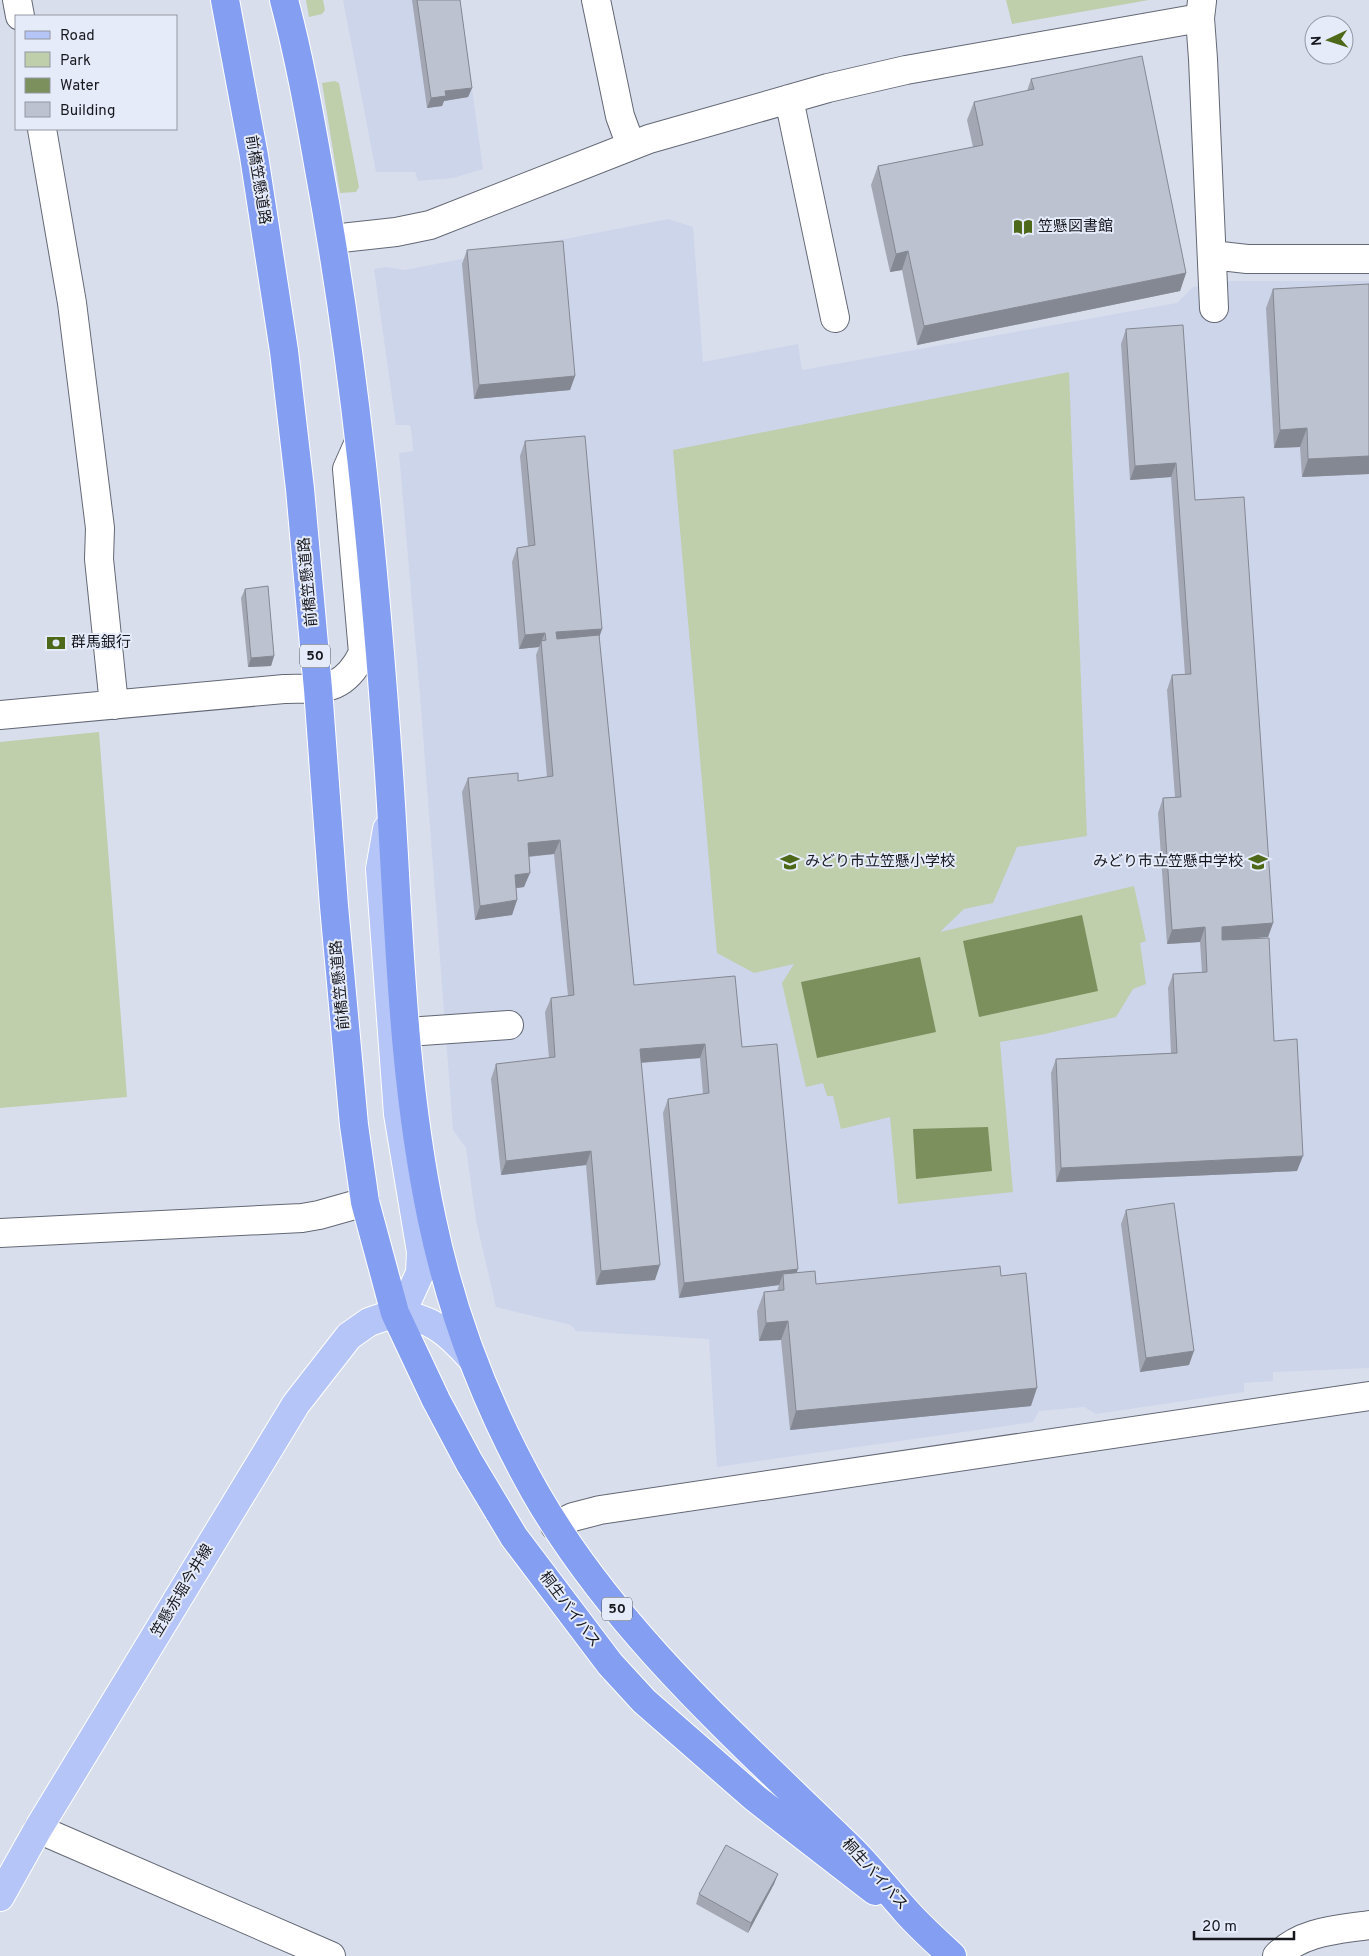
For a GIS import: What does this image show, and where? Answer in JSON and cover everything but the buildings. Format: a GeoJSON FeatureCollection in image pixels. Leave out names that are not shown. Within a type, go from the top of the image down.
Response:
{"type":"FeatureCollection","features":[{"type":"Feature","properties":{"kind":"highway","name":"前橋笠懸道路"},"geometry":{"type":"LineString","coordinates":[[225,0],[254,156],[284,350],[300,489],[318,688],[348,1069],[365,1202],[395,1313]]}},
{"type":"Feature","properties":{"kind":"highway","name":"50"},"geometry":{"type":"LineString","coordinates":[[284,0],[298,54],[332,239],[360,442],[380,653],[407,1032]]}},
{"type":"Feature","properties":{"kind":"highway","name":"桐生バイパス"},"geometry":{"type":"LineString","coordinates":[[407,1032],[416,1124],[434,1231],[447,1284],[471,1358],[510,1446],[555,1526],[632,1629],[658,1659],[862,1860],[909,1914]]}},
{"type":"Feature","properties":{"kind":"highway","name":"桐生バイパス"},"geometry":{"type":"LineString","coordinates":[[395,1313],[436,1400],[479,1479],[514,1537],[610,1664],[644,1701],[755,1798],[851,1874],[909,1914]]}},
{"type":"Feature","properties":{"kind":"highway","name":"50"},"geometry":{"type":"LineString","coordinates":[[909,1914],[952,1956]]}},
{"type":"Feature","properties":{"kind":"main road"},"geometry":{"type":"LineString","coordinates":[[391,802],[380,869],[398,1114],[421,1252],[420,1273],[416,1286],[395,1313]]}},
{"type":"Feature","properties":{"kind":"main road"},"geometry":{"type":"LineString","coordinates":[[395,1313],[417,1316],[436,1325],[455,1340],[471,1358]]}},
{"type":"Feature","properties":{"kind":"main road","name":"笠懸赤堀今井線"},"geometry":{"type":"LineString","coordinates":[[0,1897],[38,1829],[296,1404],[349,1336],[369,1322],[395,1313]]}},
{"type":"Feature","properties":{"kind":"street"},"geometry":{"type":"LineString","coordinates":[[17,0],[20,15]]}},
{"type":"Feature","properties":{"kind":"street"},"geometry":{"type":"LineString","coordinates":[[596,0],[620,116],[631,146]]}},
{"type":"Feature","properties":{"kind":"street"},"geometry":{"type":"LineString","coordinates":[[332,239],[396,232],[430,225],[476,209],[548,178],[631,146],[789,99],[906,70],[1201,9],[1214,308]]}},
{"type":"Feature","properties":{"kind":"street"},"geometry":{"type":"LineString","coordinates":[[789,99],[835,318]]}},
{"type":"Feature","properties":{"kind":"street"},"geometry":{"type":"LineString","coordinates":[[42,130],[70,295],[84,399],[100,528],[99,559],[114,705]]}},
{"type":"Feature","properties":{"kind":"street"},"geometry":{"type":"LineString","coordinates":[[1212,255],[1248,259],[1369,259]]}},
{"type":"Feature","properties":{"kind":"street"},"geometry":{"type":"LineString","coordinates":[[0,715],[284,689],[318,688],[343,681],[355,669],[363,654],[348,469],[360,442]]}},
{"type":"Feature","properties":{"kind":"street"},"geometry":{"type":"LineString","coordinates":[[407,1032],[508,1024]]}},
{"type":"Feature","properties":{"kind":"street"},"geometry":{"type":"LineString","coordinates":[[0,1233],[302,1218],[365,1202]]}},
{"type":"Feature","properties":{"kind":"street"},"geometry":{"type":"LineString","coordinates":[[555,1526],[573,1517],[600,1510],[1369,1396]]}},
{"type":"Feature","properties":{"kind":"street"},"geometry":{"type":"LineString","coordinates":[[38,1829],[331,1956]]}},
{"type":"Feature","properties":{"kind":"street"},"geometry":{"type":"LineString","coordinates":[[1277,1956],[1286,1948],[1317,1932],[1369,1925]]}},
{"type":"Feature","properties":{"kind":"shaded area"},"geometry":{"type":"Polygon","coordinates":[[[343,0],[460,0],[483,169],[453,178],[418,181],[415,172],[376,172],[343,0]]]}},
{"type":"Feature","properties":{"kind":"shaded area","name":"みどり市立笠懸小学校"},"geometry":{"type":"Polygon","coordinates":[[[668,219],[693,227],[703,362],[798,344],[802,370],[1177,303],[1193,287],[1230,281],[1369,281],[1369,1368],[1273,1372],[1273,1381],[1244,1383],[1244,1392],[1096,1414],[1084,1407],[1039,1411],[1033,1422],[717,1467],[709,1339],[576,1331],[571,1325],[496,1307],[476,1220],[466,1148],[453,1130],[420,695],[399,453],[413,451],[412,437],[410,425],[396,425],[374,269],[387,267],[405,270],[668,219]]]}},
{"type":"Feature","properties":{"kind":"green space"},"geometry":{"type":"Polygon","coordinates":[[[306,0],[323,0],[325,10],[322,14],[309,17],[306,0]]]}},
{"type":"Feature","properties":{"kind":"green space"},"geometry":{"type":"Polygon","coordinates":[[[1006,0],[1149,0],[1012,24],[1006,0]]]}},
{"type":"Feature","properties":{"kind":"green space"},"geometry":{"type":"Polygon","coordinates":[[[335,81],[339,83],[359,187],[356,192],[340,193],[322,83],[335,81]]]}},
{"type":"Feature","properties":{"kind":"green space"},"geometry":{"type":"Polygon","coordinates":[[[1069,372],[1087,836],[1017,847],[993,903],[964,909],[940,932],[1134,886],[1146,941],[1140,943],[1146,984],[1133,989],[1116,1017],[1045,1034],[1000,1042],[1013,1192],[898,1204],[890,1117],[841,1129],[833,1096],[827,1096],[823,1083],[806,1087],[782,983],[794,964],[754,973],[717,953],[673,450],[1069,372]]]}},
{"type":"Feature","properties":{"kind":"green space"},"geometry":{"type":"Polygon","coordinates":[[[99,732],[127,1097],[0,1108],[0,742],[99,732]]]}},
{"type":"Feature","properties":{"kind":"water"},"geometry":{"type":"Polygon","coordinates":[[[1082,915],[1098,991],[979,1017],[963,941],[1082,915]]]}},
{"type":"Feature","properties":{"kind":"water"},"geometry":{"type":"Polygon","coordinates":[[[920,957],[936,1032],[817,1058],[801,982],[920,957]]]}},
{"type":"Feature","properties":{"kind":"water"},"geometry":{"type":"Polygon","coordinates":[[[988,1127],[992,1171],[916,1179],[913,1129],[988,1127]]]}},
{"type":"Feature","properties":{"kind":"place","name":"笠懸図書館"},"geometry":{"type":"Point","coordinates":[1023,227]}},
{"type":"Feature","properties":{"kind":"place","name":"群馬銀行"},"geometry":{"type":"Point","coordinates":[56,643]}},
{"type":"Feature","properties":{"kind":"place","name":"みどり市立笠懸小学校"},"geometry":{"type":"Point","coordinates":[790,862]}},
{"type":"Feature","properties":{"kind":"place","name":"みどり市立笠懸中学校"},"geometry":{"type":"Point","coordinates":[1258,862]}}]}
